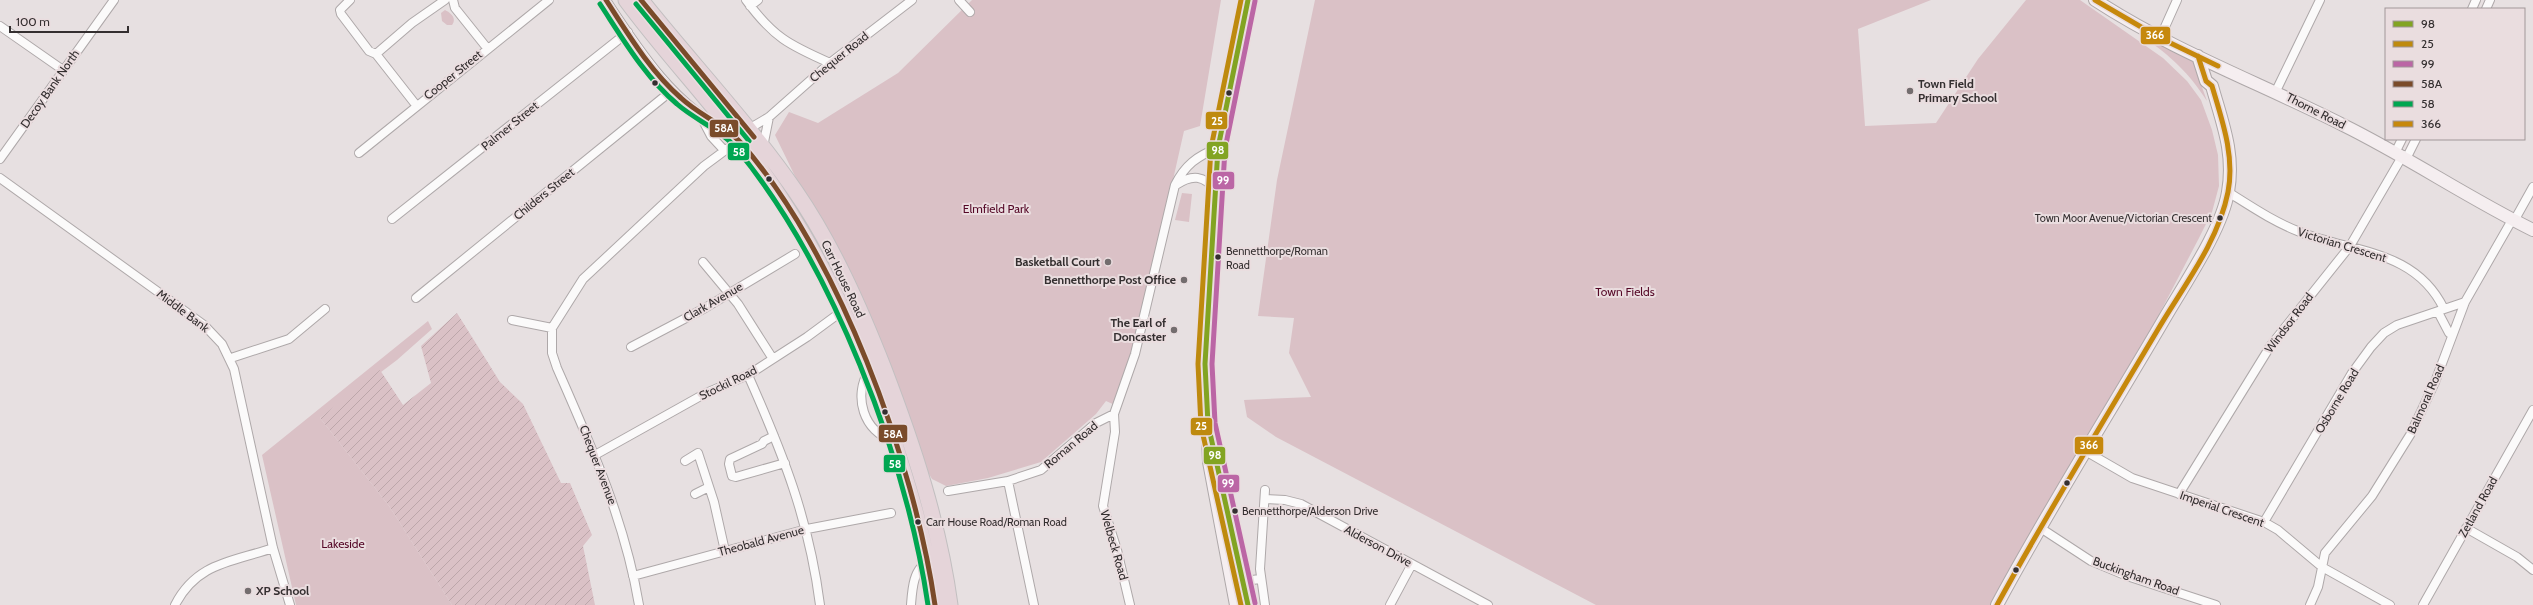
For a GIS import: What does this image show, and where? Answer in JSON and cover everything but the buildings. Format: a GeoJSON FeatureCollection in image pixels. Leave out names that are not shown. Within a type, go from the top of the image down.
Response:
{"type":"FeatureCollection","features":[{"type":"Feature","properties":{"kind":"highway","name":"Carr House Road"},"geometry":{"type":"LineString","coordinates":[[626,0],[741,136],[763,149],[796,193],[815,223],[849,305],[895,398],[926,490],[938,534],[950,605]]}},
{"type":"Feature","properties":{"kind":"highway","name":"Carr House Road"},"geometry":{"type":"LineString","coordinates":[[642,0],[741,136],[849,305],[895,441],[928,563],[935,605]]}},
{"type":"Feature","properties":{"kind":"street","name":"Decoy Bank North"},"geometry":{"type":"LineString","coordinates":[[0,159],[114,0]]}},
{"type":"Feature","properties":{"kind":"street"},"geometry":{"type":"LineString","coordinates":[[350,0],[340,10],[369,51],[376,54],[416,105]]}},
{"type":"Feature","properties":{"kind":"street"},"geometry":{"type":"LineString","coordinates":[[376,54],[412,23],[445,0]]}},
{"type":"Feature","properties":{"kind":"street"},"geometry":{"type":"LineString","coordinates":[[453,0],[455,8],[487,48]]}},
{"type":"Feature","properties":{"kind":"street","name":"Cooper Street"},"geometry":{"type":"LineString","coordinates":[[359,153],[416,105],[549,0]]}},
{"type":"Feature","properties":{"kind":"street"},"geometry":{"type":"LineString","coordinates":[[512,320],[552,328],[579,285],[600,261],[724,150],[735,143],[741,136],[699,112],[672,89],[628,32],[606,0]]}},
{"type":"Feature","properties":{"kind":"street"},"geometry":{"type":"LineString","coordinates":[[758,0],[748,3],[767,27],[784,41],[830,63]]}},
{"type":"Feature","properties":{"kind":"street","name":"Chequer Road"},"geometry":{"type":"LineString","coordinates":[[741,136],[769,117],[830,63],[912,0]]}},
{"type":"Feature","properties":{"kind":"street"},"geometry":{"type":"LineString","coordinates":[[959,0],[970,12]]}},
{"type":"Feature","properties":{"kind":"street"},"geometry":{"type":"LineString","coordinates":[[1236,605],[1209,462],[1205,364],[1218,148],[1248,0]]}},
{"type":"Feature","properties":{"kind":"street","name":"Thorne Road"},"geometry":{"type":"LineString","coordinates":[[2095,0],[2160,38],[2220,67],[2276,91],[2402,155],[2513,220],[2533,230]]}},
{"type":"Feature","properties":{"kind":"street"},"geometry":{"type":"LineString","coordinates":[[2160,38],[2177,0]]}},
{"type":"Feature","properties":{"kind":"street"},"geometry":{"type":"LineString","coordinates":[[2276,91],[2320,0]]}},
{"type":"Feature","properties":{"kind":"street"},"geometry":{"type":"LineString","coordinates":[[0,26],[63,70]]}},
{"type":"Feature","properties":{"kind":"street","name":"Palmer Street"},"geometry":{"type":"LineString","coordinates":[[392,219],[628,32]]}},
{"type":"Feature","properties":{"kind":"street"},"geometry":{"type":"LineString","coordinates":[[1997,605],[2039,527],[2087,452],[2204,251],[2224,207],[2228,192],[2230,146],[2212,86],[2206,81],[2198,56]]}},
{"type":"Feature","properties":{"kind":"street"},"geometry":{"type":"LineString","coordinates":[[2212,86],[2220,67]]}},
{"type":"Feature","properties":{"kind":"street","name":"Childers Street"},"geometry":{"type":"LineString","coordinates":[[416,298],[672,89]]}},
{"type":"Feature","properties":{"kind":"street"},"geometry":{"type":"LineString","coordinates":[[699,112],[711,136],[724,150]]}},
{"type":"Feature","properties":{"kind":"street"},"geometry":{"type":"LineString","coordinates":[[763,149],[769,117]]}},
{"type":"Feature","properties":{"kind":"street"},"geometry":{"type":"LineString","coordinates":[[2402,140],[2402,155]]}},
{"type":"Feature","properties":{"kind":"street"},"geometry":{"type":"LineString","coordinates":[[2402,155],[2415,140]]}},
{"type":"Feature","properties":{"kind":"street"},"geometry":{"type":"LineString","coordinates":[[1114,414],[1136,354],[1175,185],[1186,166],[1201,154],[1218,148]]}},
{"type":"Feature","properties":{"kind":"street","name":"Windsor Road"},"geometry":{"type":"LineString","coordinates":[[2179,494],[2271,345],[2350,246],[2402,155]]}},
{"type":"Feature","properties":{"kind":"street","name":"Middle Bank"},"geometry":{"type":"LineString","coordinates":[[0,178],[204,325],[215,335],[230,358],[273,548],[290,605]]}},
{"type":"Feature","properties":{"kind":"street"},"geometry":{"type":"LineString","coordinates":[[1175,185],[1191,178],[1200,178],[1208,181],[1216,191]]}},
{"type":"Feature","properties":{"kind":"street","name":"Balmoral Road"},"geometry":{"type":"LineString","coordinates":[[2310,605],[2318,587],[2328,548],[2372,496],[2410,435],[2432,389],[2465,302],[2533,187]]}},
{"type":"Feature","properties":{"kind":"street","name":"Victorian Crescent"},"geometry":{"type":"LineString","coordinates":[[2228,192],[2274,221],[2314,238],[2350,246],[2385,257],[2421,277],[2432,288],[2441,310]]}},
{"type":"Feature","properties":{"kind":"street","name":"Clark Avenue"},"geometry":{"type":"LineString","coordinates":[[631,347],[795,254]]}},
{"type":"Feature","properties":{"kind":"street"},"geometry":{"type":"LineString","coordinates":[[703,262],[738,304],[773,359]]}},
{"type":"Feature","properties":{"kind":"street","name":"Osborne Road"},"geometry":{"type":"LineString","coordinates":[[2264,522],[2352,373],[2371,347],[2384,333],[2397,325],[2465,302]]}},
{"type":"Feature","properties":{"kind":"street","name":"Stockil Road"},"geometry":{"type":"LineString","coordinates":[[596,454],[693,400],[748,375],[807,337],[849,305]]}},
{"type":"Feature","properties":{"kind":"street"},"geometry":{"type":"LineString","coordinates":[[230,358],[289,339],[325,309]]}},
{"type":"Feature","properties":{"kind":"street"},"geometry":{"type":"LineString","coordinates":[[2441,310],[2448,333],[2452,335]]}},
{"type":"Feature","properties":{"kind":"street","name":"Chequer Avenue"},"geometry":{"type":"LineString","coordinates":[[552,328],[552,353],[557,368],[596,454],[616,511],[639,605]]}},
{"type":"Feature","properties":{"kind":"street"},"geometry":{"type":"LineString","coordinates":[[748,375],[785,463],[798,499],[807,529],[819,605]]}},
{"type":"Feature","properties":{"kind":"street","name":"Zetland Road"},"geometry":{"type":"LineString","coordinates":[[2423,605],[2533,410]]}},
{"type":"Feature","properties":{"kind":"street","name":"Roman Road"},"geometry":{"type":"LineString","coordinates":[[948,491],[1008,481],[1041,470],[1096,422],[1114,414]]}},
{"type":"Feature","properties":{"kind":"street","name":"Welbeck Road"},"geometry":{"type":"LineString","coordinates":[[1114,414],[1115,432],[1103,506],[1117,550],[1130,605]]}},
{"type":"Feature","properties":{"kind":"street"},"geometry":{"type":"LineString","coordinates":[[1208,424],[1244,581],[1248,605]]}},
{"type":"Feature","properties":{"kind":"street"},"geometry":{"type":"LineString","coordinates":[[774,436],[764,441],[762,444],[730,459],[729,464],[732,476],[736,478],[785,463]]}},
{"type":"Feature","properties":{"kind":"street","name":"Imperial Crescent"},"geometry":{"type":"LineString","coordinates":[[2087,452],[2132,478],[2264,522],[2278,530],[2322,567],[2390,605]]}},
{"type":"Feature","properties":{"kind":"street"},"geometry":{"type":"LineString","coordinates":[[685,461],[698,453],[709,487],[725,550]]}},
{"type":"Feature","properties":{"kind":"street"},"geometry":{"type":"LineString","coordinates":[[1008,481],[1034,605]]}},
{"type":"Feature","properties":{"kind":"street"},"geometry":{"type":"LineString","coordinates":[[695,494],[709,487]]}},
{"type":"Feature","properties":{"kind":"street"},"geometry":{"type":"LineString","coordinates":[[1264,490],[1265,499],[1260,579],[1265,605]]}},
{"type":"Feature","properties":{"kind":"street","name":"Alderson Drive"},"geometry":{"type":"LineString","coordinates":[[1265,499],[1284,500],[1301,504],[1488,605]]}},
{"type":"Feature","properties":{"kind":"street","name":"Theobald Avenue"},"geometry":{"type":"LineString","coordinates":[[633,576],[725,550],[744,548],[807,529],[890,512]]}},
{"type":"Feature","properties":{"kind":"street","name":"Buckingham Road"},"geometry":{"type":"LineString","coordinates":[[2039,527],[2092,561],[2127,576],[2216,605]]}},
{"type":"Feature","properties":{"kind":"street"},"geometry":{"type":"LineString","coordinates":[[2466,528],[2517,557],[2533,570]]}},
{"type":"Feature","properties":{"kind":"street"},"geometry":{"type":"LineString","coordinates":[[175,605],[189,584],[208,569],[221,562],[273,548]]}},
{"type":"Feature","properties":{"kind":"street"},"geometry":{"type":"LineString","coordinates":[[910,605],[912,590],[918,571],[923,564],[928,563]]}},
{"type":"Feature","properties":{"kind":"street"},"geometry":{"type":"LineString","coordinates":[[1390,605],[1412,564]]}},
{"type":"Feature","properties":{"kind":"street"},"geometry":{"type":"LineString","coordinates":[[1244,581],[1260,579]]}},
{"type":"Feature","properties":{"kind":"green space","name":"Elmfield Park"},"geometry":{"type":"Polygon","coordinates":[[[972,0],[1221,0],[1200,126],[1184,131],[1141,322],[1117,406],[1106,401],[1096,414],[1041,462],[988,478],[946,486],[932,479],[911,444],[858,306],[775,135],[789,112],[818,123],[898,73],[972,0]]]}},
{"type":"Feature","properties":{"kind":"green space","name":"Town Fields"},"geometry":{"type":"Polygon","coordinates":[[[1315,0],[1931,0],[1858,29],[1865,126],[1936,123],[1978,59],[2026,0],[2080,0],[2163,58],[2187,81],[2201,100],[2212,130],[2218,155],[2219,186],[2212,212],[2087,452],[1997,605],[1596,605],[1276,437],[1247,417],[1244,400],[1311,397],[1289,353],[1294,318],[1258,316],[1277,180],[1315,0]]]}},
{"type":"Feature","properties":{"kind":"green space"},"geometry":{"type":"Polygon","coordinates":[[[445,10],[454,18],[452,25],[447,25],[442,21],[441,13],[445,10]]]}},
{"type":"Feature","properties":{"kind":"green space"},"geometry":{"type":"Polygon","coordinates":[[[2143,37],[2177,52],[2193,62],[2207,101],[2179,66],[2163,51],[2143,37]]]}},
{"type":"Feature","properties":{"kind":"green space"},"geometry":{"type":"Polygon","coordinates":[[[1182,193],[1192,194],[1189,222],[1175,220],[1182,193]]]}},
{"type":"Feature","properties":{"kind":"green space"},"geometry":{"type":"Polygon","coordinates":[[[457,313],[500,382],[523,404],[561,483],[570,483],[592,535],[583,546],[595,605],[452,605],[389,506],[320,418],[380,370],[403,405],[431,383],[421,346],[457,313]]]}},
{"type":"Feature","properties":{"kind":"green space","name":"Lakeside"},"geometry":{"type":"Polygon","coordinates":[[[428,321],[432,329],[397,360],[320,418],[389,506],[452,605],[296,605],[262,455],[428,321]]]}},
{"type":"Feature","properties":{"kind":"transit line","name":"58A"},"geometry":{"type":"LineString","coordinates":[[606,0],[640,52],[659,76],[688,104],[727,130],[741,143],[776,188],[809,241],[839,299],[866,361],[890,424],[925,548],[935,605]]}},
{"type":"Feature","properties":{"kind":"transit line","name":"58A"},"geometry":{"type":"LineString","coordinates":[[641,0],[754,137]]}},
{"type":"Feature","properties":{"kind":"transit line","name":"25"},"geometry":{"type":"LineString","coordinates":[[1241,0],[1211,148],[1198,364],[1201,426],[1241,605]]}},
{"type":"Feature","properties":{"kind":"transit line","name":"98"},"geometry":{"type":"LineString","coordinates":[[1248,0],[1218,148],[1205,364],[1208,424],[1248,605]]}},
{"type":"Feature","properties":{"kind":"transit line","name":"366"},"geometry":{"type":"LineString","coordinates":[[2095,0],[2160,38],[2218,66]]}},
{"type":"Feature","properties":{"kind":"transit line","name":"99"},"geometry":{"type":"LineString","coordinates":[[1255,1],[1225,149],[1212,364],[1215,423],[1255,603]]}},
{"type":"Feature","properties":{"kind":"transit line","name":"58"},"geometry":{"type":"LineString","coordinates":[[600,4],[635,57],[665,93],[684,110],[723,135],[736,148],[771,195],[803,248],[833,305],[860,364],[883,426],[902,487],[917,548],[928,605]]}},
{"type":"Feature","properties":{"kind":"transit line","name":"58"},"geometry":{"type":"LineString","coordinates":[[636,4],[749,141]]}},
{"type":"Feature","properties":{"kind":"transit line","name":"366"},"geometry":{"type":"LineString","coordinates":[[1997,605],[2076,467],[2208,247],[2223,211],[2230,179],[2229,152],[2212,86],[2206,81],[2198,56]]}},
{"type":"Feature","properties":{"kind":"place","name":"Town Field Primary School"},"geometry":{"type":"Point","coordinates":[1910,91]}},
{"type":"Feature","properties":{"kind":"place","name":"Town Moor Avenue/Victorian Crescent"},"geometry":{"type":"Point","coordinates":[2220,218]}},
{"type":"Feature","properties":{"kind":"place","name":"Bennetthorpe/Roman Road"},"geometry":{"type":"Point","coordinates":[1218,257]}},
{"type":"Feature","properties":{"kind":"place","name":"Basketball Court"},"geometry":{"type":"Point","coordinates":[1108,262]}},
{"type":"Feature","properties":{"kind":"place","name":"Bennetthorpe Post Office"},"geometry":{"type":"Point","coordinates":[1184,280]}},
{"type":"Feature","properties":{"kind":"place","name":"The Earl of Doncaster"},"geometry":{"type":"Point","coordinates":[1174,330]}},
{"type":"Feature","properties":{"kind":"place","name":"Bennetthorpe/Alderson Drive"},"geometry":{"type":"Point","coordinates":[1235,511]}},
{"type":"Feature","properties":{"kind":"place","name":"Carr House Road/Roman Road"},"geometry":{"type":"Point","coordinates":[918,522]}},
{"type":"Feature","properties":{"kind":"place","name":"XP School"},"geometry":{"type":"Point","coordinates":[248,591]}}]}
